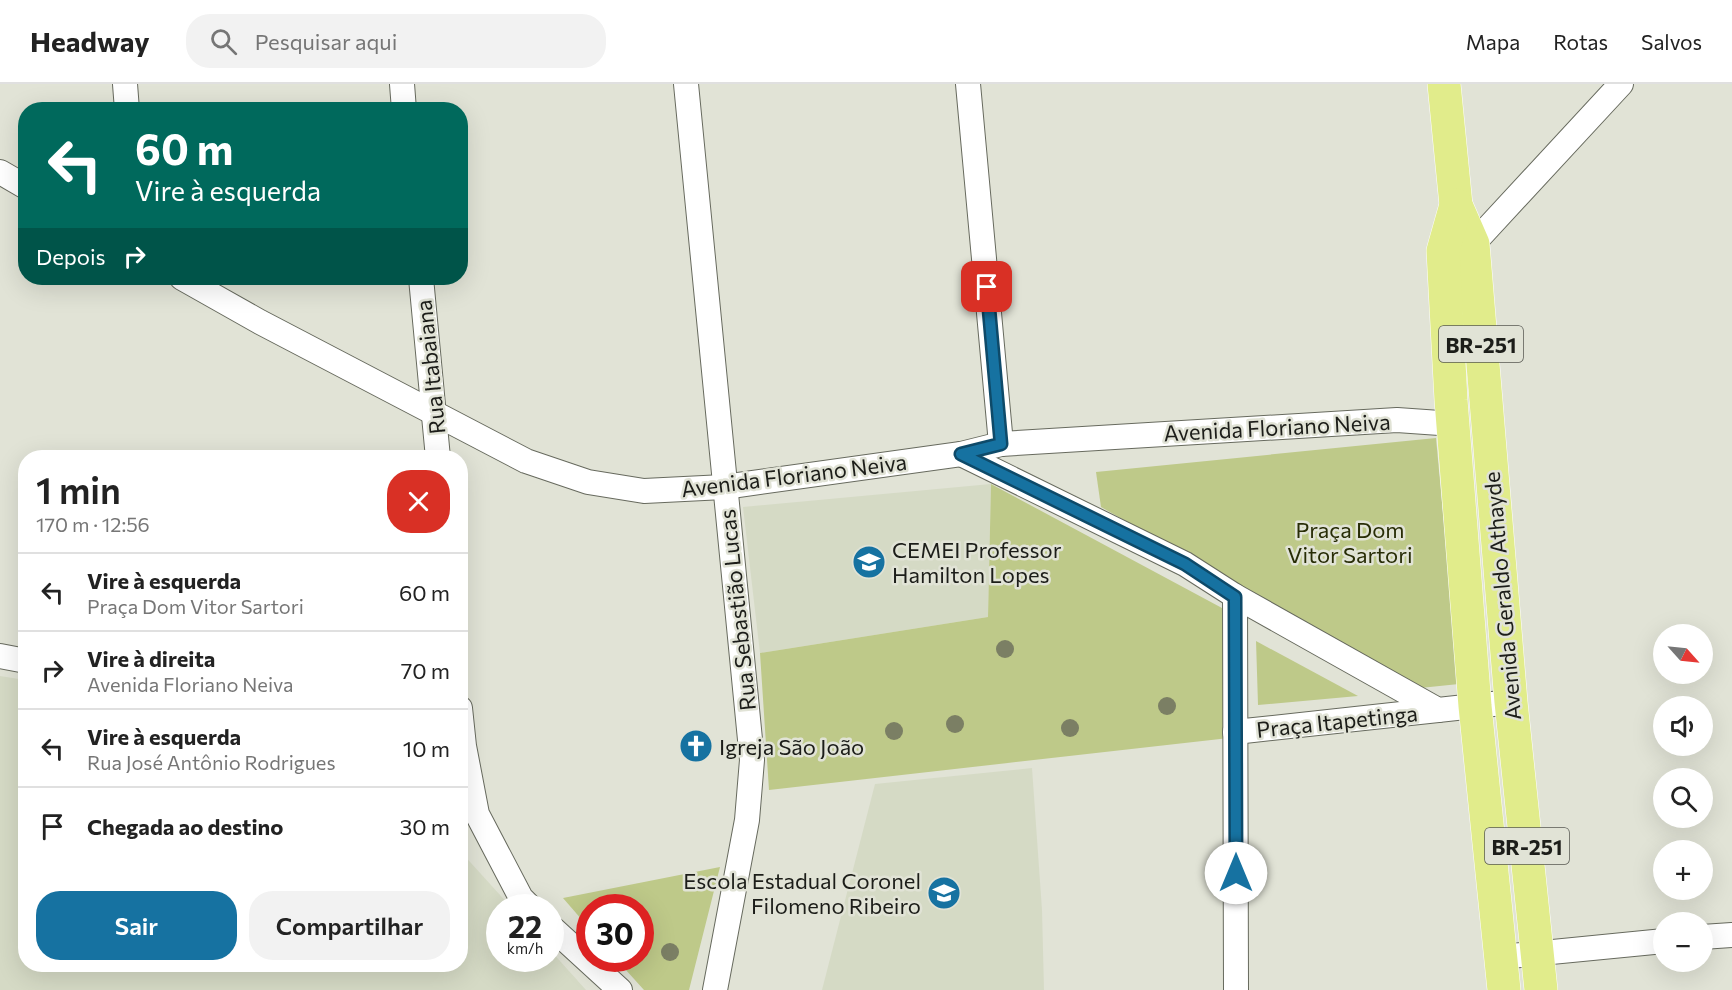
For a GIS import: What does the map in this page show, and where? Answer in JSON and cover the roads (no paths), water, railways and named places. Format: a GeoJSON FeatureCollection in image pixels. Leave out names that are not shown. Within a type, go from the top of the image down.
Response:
{"type":"FeatureCollection","features":[{"type":"Feature","properties":{"kind":"main road","name":"Avenida Geraldo Athayde"},"geometry":{"type":"LineString","coordinates":[[1444,84],[1456,205],[1473,244],[1511,702],[1541,990]]}},
{"type":"Feature","properties":{"kind":"main road","name":"Avenida Geraldo Athayde"},"geometry":{"type":"LineString","coordinates":[[1456,205],[1443,250],[1475,706],[1504,990]]}},
{"type":"Feature","properties":{"kind":"main road"},"geometry":{"type":"LineString","coordinates":[[1454,424],[1470,430],[1489,444]]}},
{"type":"Feature","properties":{"kind":"street"},"geometry":{"type":"LineString","coordinates":[[125,84],[126,102]]}},
{"type":"Feature","properties":{"kind":"street"},"geometry":{"type":"LineString","coordinates":[[402,84],[403,102]]}},
{"type":"Feature","properties":{"kind":"street","name":"Rua Sebastião Lucas"},"geometry":{"type":"LineString","coordinates":[[686,84],[752,760],[747,820],[715,990]]}},
{"type":"Feature","properties":{"kind":"street"},"geometry":{"type":"LineString","coordinates":[[968,84],[1001,444]]}},
{"type":"Feature","properties":{"kind":"street"},"geometry":{"type":"LineString","coordinates":[[1473,244],[1621,84]]}},
{"type":"Feature","properties":{"kind":"street"},"geometry":{"type":"LineString","coordinates":[[0,172],[18,182]]}},
{"type":"Feature","properties":{"kind":"street","name":"Avenida Floriano Neiva"},"geometry":{"type":"LineString","coordinates":[[195,285],[526,461],[588,482],[644,491],[724,488],[961,454],[1001,444],[1397,420],[1454,424]]}},
{"type":"Feature","properties":{"kind":"street","name":"Rua Itabaiana"},"geometry":{"type":"LineString","coordinates":[[422,285],[437,450]]}},
{"type":"Feature","properties":{"kind":"street"},"geometry":{"type":"LineString","coordinates":[[961,454],[1185,564],[1235,597],[1438,710],[1511,702]]}},
{"type":"Feature","properties":{"kind":"street"},"geometry":{"type":"LineString","coordinates":[[1235,597],[1236,990]]}},
{"type":"Feature","properties":{"kind":"street"},"geometry":{"type":"LineString","coordinates":[[0,656],[18,659]]}},
{"type":"Feature","properties":{"kind":"street","name":"Praça Itapetinga"},"geometry":{"type":"LineString","coordinates":[[1235,732],[1438,710]]}},
{"type":"Feature","properties":{"kind":"street"},"geometry":{"type":"LineString","coordinates":[[468,773],[477,814],[519,894]]}},
{"type":"Feature","properties":{"kind":"street"},"geometry":{"type":"LineString","coordinates":[[1713,936],[1732,935]]}},
{"type":"Feature","properties":{"kind":"street"},"geometry":{"type":"LineString","coordinates":[[564,939],[620,990]]}},
{"type":"Feature","properties":{"kind":"street"},"geometry":{"type":"LineString","coordinates":[[1501,957],[1653,942]]}},
{"type":"Feature","properties":{"kind":"place","name":"CEMEI Professor Hamilton Lopes"},"geometry":{"type":"Point","coordinates":[869,562]}},
{"type":"Feature","properties":{"kind":"place","name":"Igreja São João"},"geometry":{"type":"Point","coordinates":[696,746]}},
{"type":"Feature","properties":{"kind":"place","name":"Escola Estadual Coronel Filomeno Ribeiro"},"geometry":{"type":"Point","coordinates":[944,893]}},
{"type":"Feature","properties":{"kind":"park label","name":"Praça Dom Vitor Sartori"},"geometry":{"type":"Point","coordinates":[1350,542]}}]}
